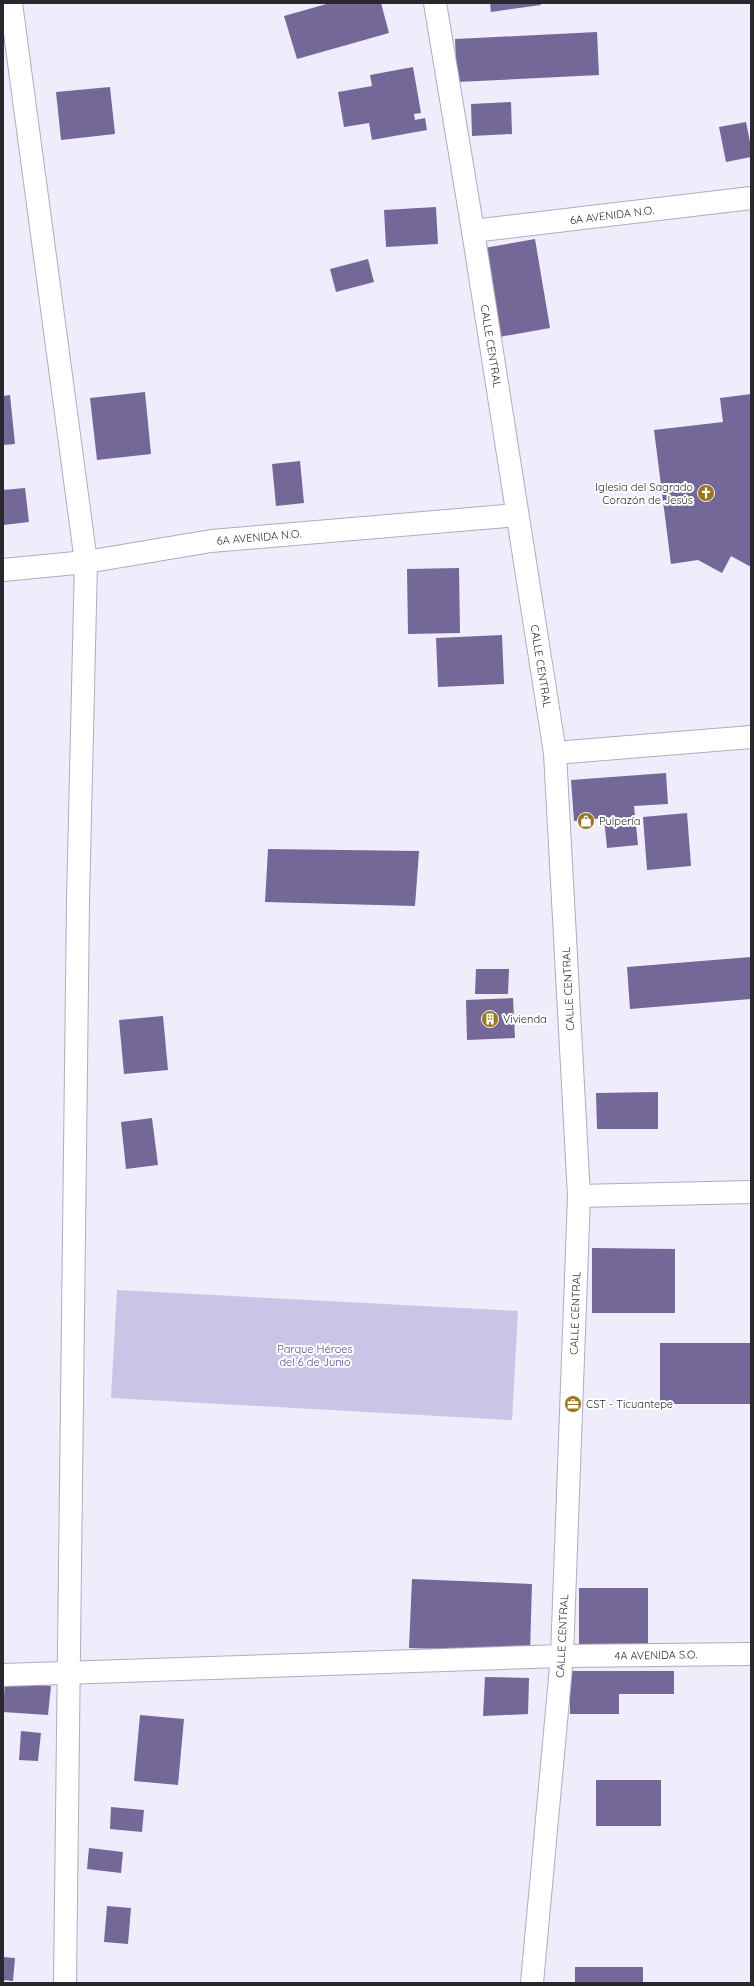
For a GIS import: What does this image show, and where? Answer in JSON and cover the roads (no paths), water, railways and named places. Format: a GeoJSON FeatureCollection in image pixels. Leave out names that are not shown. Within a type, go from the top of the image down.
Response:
{"type":"FeatureCollection","features":[{"type":"Feature","properties":{"kind":"street"},"geometry":{"type":"LineString","coordinates":[[11,3],[86,562],[78,901],[70,1674],[65,1983]]}},
{"type":"Feature","properties":{"kind":"street","name":"CALLE CENTRAL"},"geometry":{"type":"LineString","coordinates":[[435,3],[473,231],[555,753],[579,1196],[562,1656],[532,1983]]}},
{"type":"Feature","properties":{"kind":"street","name":"6A AVENIDA N.O."},"geometry":{"type":"LineString","coordinates":[[473,231],[751,198]]}},
{"type":"Feature","properties":{"kind":"street","name":"6A AVENIDA N.O."},"geometry":{"type":"LineString","coordinates":[[3,570],[86,562],[211,541],[517,515]]}},
{"type":"Feature","properties":{"kind":"street"},"geometry":{"type":"LineString","coordinates":[[555,753],[751,737]]}},
{"type":"Feature","properties":{"kind":"street"},"geometry":{"type":"LineString","coordinates":[[579,1196],[751,1192]]}},
{"type":"Feature","properties":{"kind":"street","name":"4A AVENIDA S.O."},"geometry":{"type":"LineString","coordinates":[[3,1675],[70,1674],[562,1656],[751,1654]]}},
{"type":"Feature","properties":{"kind":"place","name":"Iglesia del Sagrado Corazón de Jesús"},"geometry":{"type":"Point","coordinates":[706,493]}},
{"type":"Feature","properties":{"kind":"place","name":"Pulpería"},"geometry":{"type":"Point","coordinates":[586,821]}},
{"type":"Feature","properties":{"kind":"place","name":"Vivienda"},"geometry":{"type":"Point","coordinates":[490,1019]}},
{"type":"Feature","properties":{"kind":"place","name":"CST - Ticuantepe"},"geometry":{"type":"Point","coordinates":[573,1404]}},
{"type":"Feature","properties":{"kind":"park label","name":"Parque Héroes del 6 de Junio"},"geometry":{"type":"Point","coordinates":[315,1355]}}]}
